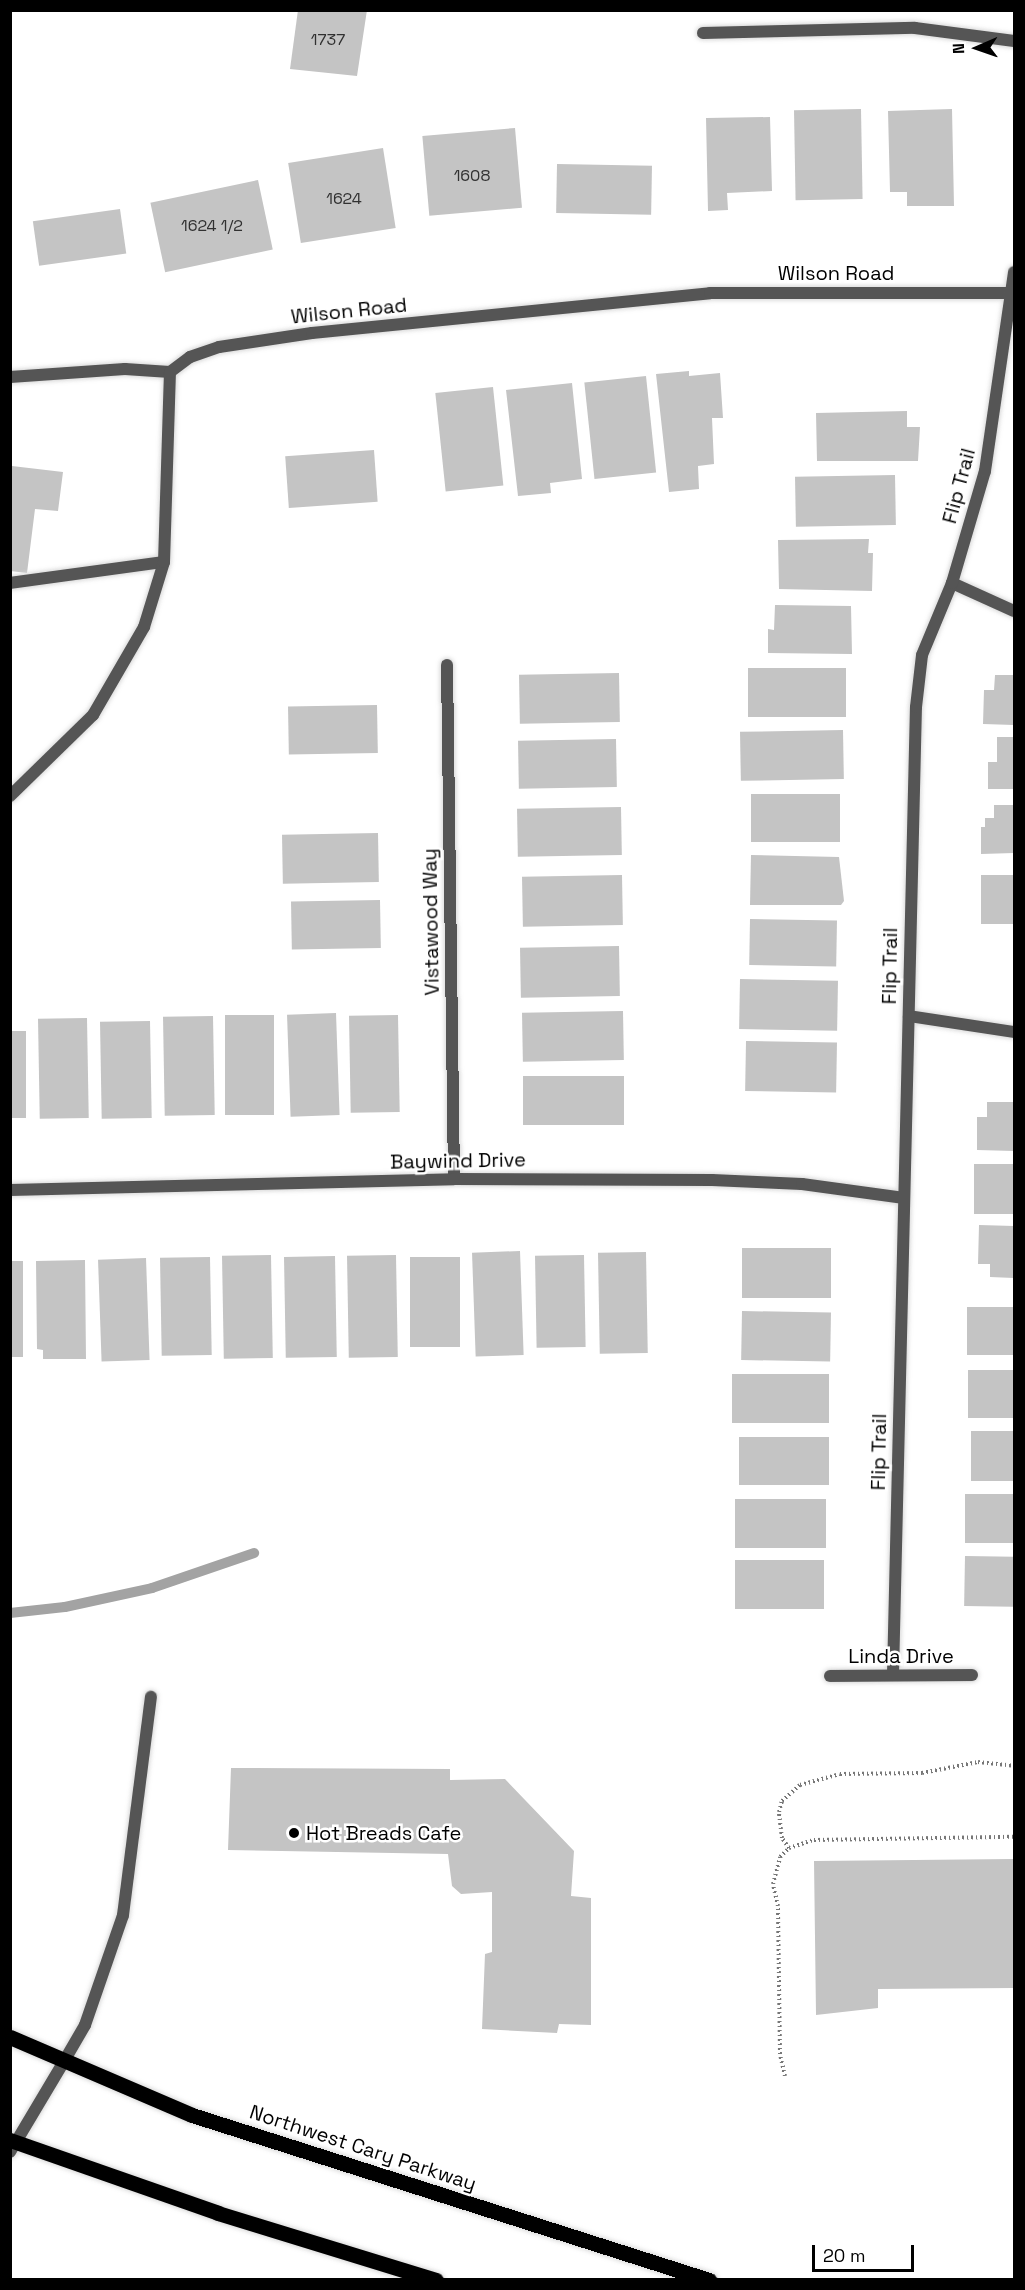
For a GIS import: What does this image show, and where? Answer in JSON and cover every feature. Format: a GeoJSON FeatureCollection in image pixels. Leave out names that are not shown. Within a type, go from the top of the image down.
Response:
{"type":"FeatureCollection","features":[{"type":"Feature","properties":{"kind":"main road","name":"Northwest Cary Parkway"},"geometry":{"type":"LineString","coordinates":[[10,2037],[63,2062],[192,2115],[709,2280]]}},
{"type":"Feature","properties":{"kind":"main road"},"geometry":{"type":"LineString","coordinates":[[12,2145],[218,2213],[436,2280]]}},
{"type":"Feature","properties":{"kind":"street"},"geometry":{"type":"LineString","coordinates":[[704,33],[915,28],[1014,40]]}},
{"type":"Feature","properties":{"kind":"street","name":"Flip Trail"},"geometry":{"type":"LineString","coordinates":[[893,1674],[916,706],[922,655],[952,583],[985,471],[1013,293],[1014,272]]}},
{"type":"Feature","properties":{"kind":"street","name":"Wilson Road"},"geometry":{"type":"LineString","coordinates":[[170,372],[190,357],[219,347],[300,335],[710,293],[1013,293]]}},
{"type":"Feature","properties":{"kind":"street"},"geometry":{"type":"LineString","coordinates":[[10,377],[125,369],[170,372],[164,562],[144,627],[93,715],[10,796]]}},
{"type":"Feature","properties":{"kind":"street"},"geometry":{"type":"LineString","coordinates":[[10,583],[164,562]]}},
{"type":"Feature","properties":{"kind":"street"},"geometry":{"type":"LineString","coordinates":[[952,583],[1014,611]]}},
{"type":"Feature","properties":{"kind":"street","name":"Vistawood Way"},"geometry":{"type":"LineString","coordinates":[[447,665],[454,1179]]}},
{"type":"Feature","properties":{"kind":"street"},"geometry":{"type":"LineString","coordinates":[[909,1016],[1014,1032]]}},
{"type":"Feature","properties":{"kind":"street","name":"Baywind Drive"},"geometry":{"type":"LineString","coordinates":[[10,1190],[454,1179],[752,1180],[904,1198]]}},
{"type":"Feature","properties":{"kind":"street","name":"Linda Drive"},"geometry":{"type":"LineString","coordinates":[[830,1676],[972,1675]]}},
{"type":"Feature","properties":{"kind":"street"},"geometry":{"type":"LineString","coordinates":[[12,2145],[85,2025],[123,1915],[151,1697]]}},
{"type":"Feature","properties":{"kind":"path"},"geometry":{"type":"LineString","coordinates":[[789,1848],[782,1838],[779,1812],[782,1801],[800,1785],[840,1774],[922,1773],[978,1762],[1014,1766]]}},
{"type":"Feature","properties":{"kind":"path"},"geometry":{"type":"LineString","coordinates":[[785,2076],[780,2054],[779,1932],[773,1884],[780,1857],[789,1848],[814,1840],[1014,1837]]}},
{"type":"Feature","properties":{"kind":"building"},"geometry":{"type":"Polygon","coordinates":[[[298,10],[367,10],[357,76],[290,69],[298,10]]]}},
{"type":"Feature","properties":{"kind":"building"},"geometry":{"type":"Polygon","coordinates":[[[861,109],[863,199],[796,200],[794,110],[861,109]]]}},
{"type":"Feature","properties":{"kind":"building"},"geometry":{"type":"Polygon","coordinates":[[[952,109],[954,206],[907,206],[907,192],[890,192],[888,111],[952,109]]]}},
{"type":"Feature","properties":{"kind":"building"},"geometry":{"type":"Polygon","coordinates":[[[770,117],[772,191],[727,193],[728,210],[708,211],[706,118],[770,117]]]}},
{"type":"Feature","properties":{"kind":"building"},"geometry":{"type":"Polygon","coordinates":[[[515,128],[522,208],[429,216],[422,136],[515,128]]]}},
{"type":"Feature","properties":{"kind":"building"},"geometry":{"type":"Polygon","coordinates":[[[383,148],[396,228],[301,243],[288,163],[383,148]]]}},
{"type":"Feature","properties":{"kind":"building"},"geometry":{"type":"Polygon","coordinates":[[[557,164],[652,166],[651,215],[556,213],[557,164]]]}},
{"type":"Feature","properties":{"kind":"building"},"geometry":{"type":"Polygon","coordinates":[[[258,180],[273,249],[165,272],[150,203],[258,180]]]}},
{"type":"Feature","properties":{"kind":"building"},"geometry":{"type":"Polygon","coordinates":[[[120,209],[126,254],[39,266],[33,221],[120,209]]]}},
{"type":"Feature","properties":{"kind":"building"},"geometry":{"type":"Polygon","coordinates":[[[689,371],[689,376],[720,373],[723,418],[712,418],[714,464],[698,466],[699,489],[669,492],[656,374],[689,371]]]}},
{"type":"Feature","properties":{"kind":"building"},"geometry":{"type":"Polygon","coordinates":[[[646,376],[656,472],[594,479],[584,382],[646,376]]]}},
{"type":"Feature","properties":{"kind":"building"},"geometry":{"type":"Polygon","coordinates":[[[572,383],[582,479],[550,483],[551,493],[518,496],[506,390],[572,383]]]}},
{"type":"Feature","properties":{"kind":"building"},"geometry":{"type":"Polygon","coordinates":[[[493,387],[503,485],[446,492],[435,393],[493,387]]]}},
{"type":"Feature","properties":{"kind":"building"},"geometry":{"type":"Polygon","coordinates":[[[907,411],[907,427],[920,427],[918,461],[817,461],[816,413],[907,411]]]}},
{"type":"Feature","properties":{"kind":"building"},"geometry":{"type":"Polygon","coordinates":[[[374,450],[378,502],[289,508],[285,456],[374,450]]]}},
{"type":"Feature","properties":{"kind":"building"},"geometry":{"type":"Polygon","coordinates":[[[12,466],[63,472],[58,511],[35,509],[27,573],[10,571],[12,466]]]}},
{"type":"Feature","properties":{"kind":"building"},"geometry":{"type":"Polygon","coordinates":[[[895,475],[896,525],[796,527],[795,477],[895,475]]]}},
{"type":"Feature","properties":{"kind":"building"},"geometry":{"type":"Polygon","coordinates":[[[869,539],[868,553],[873,553],[872,591],[779,589],[778,540],[869,539]]]}},
{"type":"Feature","properties":{"kind":"building"},"geometry":{"type":"Polygon","coordinates":[[[775,605],[851,606],[852,654],[768,653],[768,629],[774,630],[775,605]]]}},
{"type":"Feature","properties":{"kind":"building"},"geometry":{"type":"Polygon","coordinates":[[[748,668],[846,668],[846,717],[748,717],[748,668]]]}},
{"type":"Feature","properties":{"kind":"building"},"geometry":{"type":"Polygon","coordinates":[[[619,673],[620,722],[520,724],[519,675],[619,673]]]}},
{"type":"Feature","properties":{"kind":"building"},"geometry":{"type":"Polygon","coordinates":[[[995,675],[1014,675],[1014,725],[983,724],[984,690],[994,690],[995,675]]]}},
{"type":"Feature","properties":{"kind":"building"},"geometry":{"type":"Polygon","coordinates":[[[377,705],[378,753],[289,755],[288,707],[377,705]]]}},
{"type":"Feature","properties":{"kind":"building"},"geometry":{"type":"Polygon","coordinates":[[[843,730],[844,779],[741,781],[740,732],[843,730]]]}},
{"type":"Feature","properties":{"kind":"building"},"geometry":{"type":"Polygon","coordinates":[[[997,737],[1014,737],[1014,789],[988,789],[988,762],[997,762],[997,737]]]}},
{"type":"Feature","properties":{"kind":"building"},"geometry":{"type":"Polygon","coordinates":[[[616,739],[617,787],[519,789],[518,741],[616,739]]]}},
{"type":"Feature","properties":{"kind":"building"},"geometry":{"type":"Polygon","coordinates":[[[751,794],[840,794],[840,842],[751,842],[751,794]]]}},
{"type":"Feature","properties":{"kind":"building"},"geometry":{"type":"Polygon","coordinates":[[[994,805],[1014,805],[1014,853],[981,854],[981,827],[985,827],[985,818],[994,818],[994,805]]]}},
{"type":"Feature","properties":{"kind":"building"},"geometry":{"type":"Polygon","coordinates":[[[621,807],[622,855],[518,857],[517,809],[621,807]]]}},
{"type":"Feature","properties":{"kind":"building"},"geometry":{"type":"Polygon","coordinates":[[[378,833],[379,882],[283,884],[282,835],[378,833]]]}},
{"type":"Feature","properties":{"kind":"building"},"geometry":{"type":"Polygon","coordinates":[[[751,855],[839,857],[844,901],[841,905],[750,905],[751,855]]]}},
{"type":"Feature","properties":{"kind":"building"},"geometry":{"type":"Polygon","coordinates":[[[622,875],[623,925],[523,927],[522,877],[622,875]]]}},
{"type":"Feature","properties":{"kind":"building"},"geometry":{"type":"Polygon","coordinates":[[[981,875],[1014,875],[1014,924],[981,924],[981,875]]]}},
{"type":"Feature","properties":{"kind":"building"},"geometry":{"type":"Polygon","coordinates":[[[380,900],[381,948],[292,950],[291,902],[380,900]]]}},
{"type":"Feature","properties":{"kind":"building"},"geometry":{"type":"Polygon","coordinates":[[[750,919],[837,921],[836,967],[749,965],[750,919]]]}},
{"type":"Feature","properties":{"kind":"building"},"geometry":{"type":"Polygon","coordinates":[[[619,946],[620,996],[521,998],[520,948],[619,946]]]}},
{"type":"Feature","properties":{"kind":"building"},"geometry":{"type":"Polygon","coordinates":[[[740,979],[838,981],[837,1031],[739,1029],[740,979]]]}},
{"type":"Feature","properties":{"kind":"building"},"geometry":{"type":"Polygon","coordinates":[[[623,1011],[624,1060],[523,1062],[522,1013],[623,1011]]]}},
{"type":"Feature","properties":{"kind":"building"},"geometry":{"type":"Polygon","coordinates":[[[336,1013],[340,1115],[291,1117],[287,1015],[336,1013]]]}},
{"type":"Feature","properties":{"kind":"building"},"geometry":{"type":"Polygon","coordinates":[[[225,1015],[274,1015],[274,1115],[225,1115],[225,1015]]]}},
{"type":"Feature","properties":{"kind":"building"},"geometry":{"type":"Polygon","coordinates":[[[398,1015],[400,1112],[351,1113],[349,1016],[398,1015]]]}},
{"type":"Feature","properties":{"kind":"building"},"geometry":{"type":"Polygon","coordinates":[[[213,1016],[215,1115],[165,1116],[163,1017],[213,1016]]]}},
{"type":"Feature","properties":{"kind":"building"},"geometry":{"type":"Polygon","coordinates":[[[87,1018],[89,1118],[40,1119],[38,1019],[87,1018]]]}},
{"type":"Feature","properties":{"kind":"building"},"geometry":{"type":"Polygon","coordinates":[[[150,1021],[152,1118],[102,1119],[100,1022],[150,1021]]]}},
{"type":"Feature","properties":{"kind":"building"},"geometry":{"type":"Polygon","coordinates":[[[10,1031],[26,1031],[26,1118],[10,1118],[10,1031]]]}},
{"type":"Feature","properties":{"kind":"building"},"geometry":{"type":"Polygon","coordinates":[[[746,1041],[837,1043],[836,1093],[745,1091],[746,1041]]]}},
{"type":"Feature","properties":{"kind":"building"},"geometry":{"type":"Polygon","coordinates":[[[523,1076],[624,1076],[624,1125],[523,1125],[523,1076]]]}},
{"type":"Feature","properties":{"kind":"building"},"geometry":{"type":"Polygon","coordinates":[[[987,1102],[1014,1102],[1014,1151],[977,1150],[977,1117],[987,1117],[987,1102]]]}},
{"type":"Feature","properties":{"kind":"building"},"geometry":{"type":"Polygon","coordinates":[[[974,1164],[1014,1164],[1014,1214],[974,1214],[974,1164]]]}},
{"type":"Feature","properties":{"kind":"building"},"geometry":{"type":"Polygon","coordinates":[[[979,1225],[1014,1226],[1014,1278],[990,1277],[990,1264],[978,1264],[979,1225]]]}},
{"type":"Feature","properties":{"kind":"building"},"geometry":{"type":"Polygon","coordinates":[[[742,1248],[831,1248],[831,1298],[742,1298],[742,1248]]]}},
{"type":"Feature","properties":{"kind":"building"},"geometry":{"type":"Polygon","coordinates":[[[520,1251],[524,1355],[476,1357],[472,1253],[520,1251]]]}},
{"type":"Feature","properties":{"kind":"building"},"geometry":{"type":"Polygon","coordinates":[[[646,1252],[648,1353],[600,1354],[598,1253],[646,1252]]]}},
{"type":"Feature","properties":{"kind":"building"},"geometry":{"type":"Polygon","coordinates":[[[271,1255],[273,1358],[224,1359],[222,1256],[271,1255]]]}},
{"type":"Feature","properties":{"kind":"building"},"geometry":{"type":"Polygon","coordinates":[[[396,1255],[398,1357],[349,1358],[347,1256],[396,1255]]]}},
{"type":"Feature","properties":{"kind":"building"},"geometry":{"type":"Polygon","coordinates":[[[584,1255],[586,1347],[537,1348],[535,1256],[584,1255]]]}},
{"type":"Feature","properties":{"kind":"building"},"geometry":{"type":"Polygon","coordinates":[[[335,1256],[337,1357],[286,1358],[284,1257],[335,1256]]]}},
{"type":"Feature","properties":{"kind":"building"},"geometry":{"type":"Polygon","coordinates":[[[210,1257],[212,1355],[162,1356],[160,1258],[210,1257]]]}},
{"type":"Feature","properties":{"kind":"building"},"geometry":{"type":"Polygon","coordinates":[[[410,1257],[460,1257],[460,1347],[410,1347],[410,1257]]]}},
{"type":"Feature","properties":{"kind":"building"},"geometry":{"type":"Polygon","coordinates":[[[146,1258],[150,1360],[102,1362],[98,1260],[146,1258]]]}},
{"type":"Feature","properties":{"kind":"building"},"geometry":{"type":"Polygon","coordinates":[[[85,1260],[86,1359],[43,1359],[43,1350],[37,1349],[36,1261],[85,1260]]]}},
{"type":"Feature","properties":{"kind":"building"},"geometry":{"type":"Polygon","coordinates":[[[10,1261],[23,1261],[23,1357],[10,1357],[10,1261]]]}},
{"type":"Feature","properties":{"kind":"building"},"geometry":{"type":"Polygon","coordinates":[[[967,1307],[1014,1307],[1014,1355],[967,1355],[967,1307]]]}},
{"type":"Feature","properties":{"kind":"building"},"geometry":{"type":"Polygon","coordinates":[[[742,1311],[831,1313],[830,1362],[741,1360],[742,1311]]]}},
{"type":"Feature","properties":{"kind":"building"},"geometry":{"type":"Polygon","coordinates":[[[968,1370],[1014,1370],[1014,1418],[968,1418],[968,1370]]]}},
{"type":"Feature","properties":{"kind":"building"},"geometry":{"type":"Polygon","coordinates":[[[732,1374],[829,1374],[829,1423],[732,1423],[732,1374]]]}},
{"type":"Feature","properties":{"kind":"building"},"geometry":{"type":"Polygon","coordinates":[[[971,1431],[1014,1431],[1014,1481],[971,1481],[971,1431]]]}},
{"type":"Feature","properties":{"kind":"building"},"geometry":{"type":"Polygon","coordinates":[[[739,1437],[829,1437],[829,1485],[739,1485],[739,1437]]]}},
{"type":"Feature","properties":{"kind":"building"},"geometry":{"type":"Polygon","coordinates":[[[965,1494],[1014,1494],[1014,1543],[965,1543],[965,1494]]]}},
{"type":"Feature","properties":{"kind":"building"},"geometry":{"type":"Polygon","coordinates":[[[735,1499],[826,1499],[826,1548],[735,1548],[735,1499]]]}},
{"type":"Feature","properties":{"kind":"building"},"geometry":{"type":"Polygon","coordinates":[[[965,1556],[1014,1557],[1013,1607],[964,1606],[965,1556]]]}},
{"type":"Feature","properties":{"kind":"building"},"geometry":{"type":"Polygon","coordinates":[[[735,1560],[824,1560],[824,1609],[735,1609],[735,1560]]]}},
{"type":"Feature","properties":{"kind":"building"},"geometry":{"type":"Polygon","coordinates":[[[231,1768],[450,1769],[450,1780],[505,1779],[574,1851],[571,1896],[591,1898],[591,2025],[559,2024],[557,2033],[482,2029],[485,1954],[492,1952],[492,1892],[461,1894],[452,1886],[448,1854],[228,1850],[231,1768]]]}},
{"type":"Feature","properties":{"kind":"building"},"geometry":{"type":"Polygon","coordinates":[[[1014,1859],[1014,1988],[878,1989],[878,2008],[816,2015],[814,1861],[1014,1859]]]}},
{"type":"Feature","properties":{"kind":"waterway"},"geometry":{"type":"LineString","coordinates":[[10,1613],[65,1607],[152,1588],[254,1553]]}},
{"type":"Feature","properties":{"kind":"place","name":"Hot Breads Cafe"},"geometry":{"type":"Point","coordinates":[294,1833]}}]}
